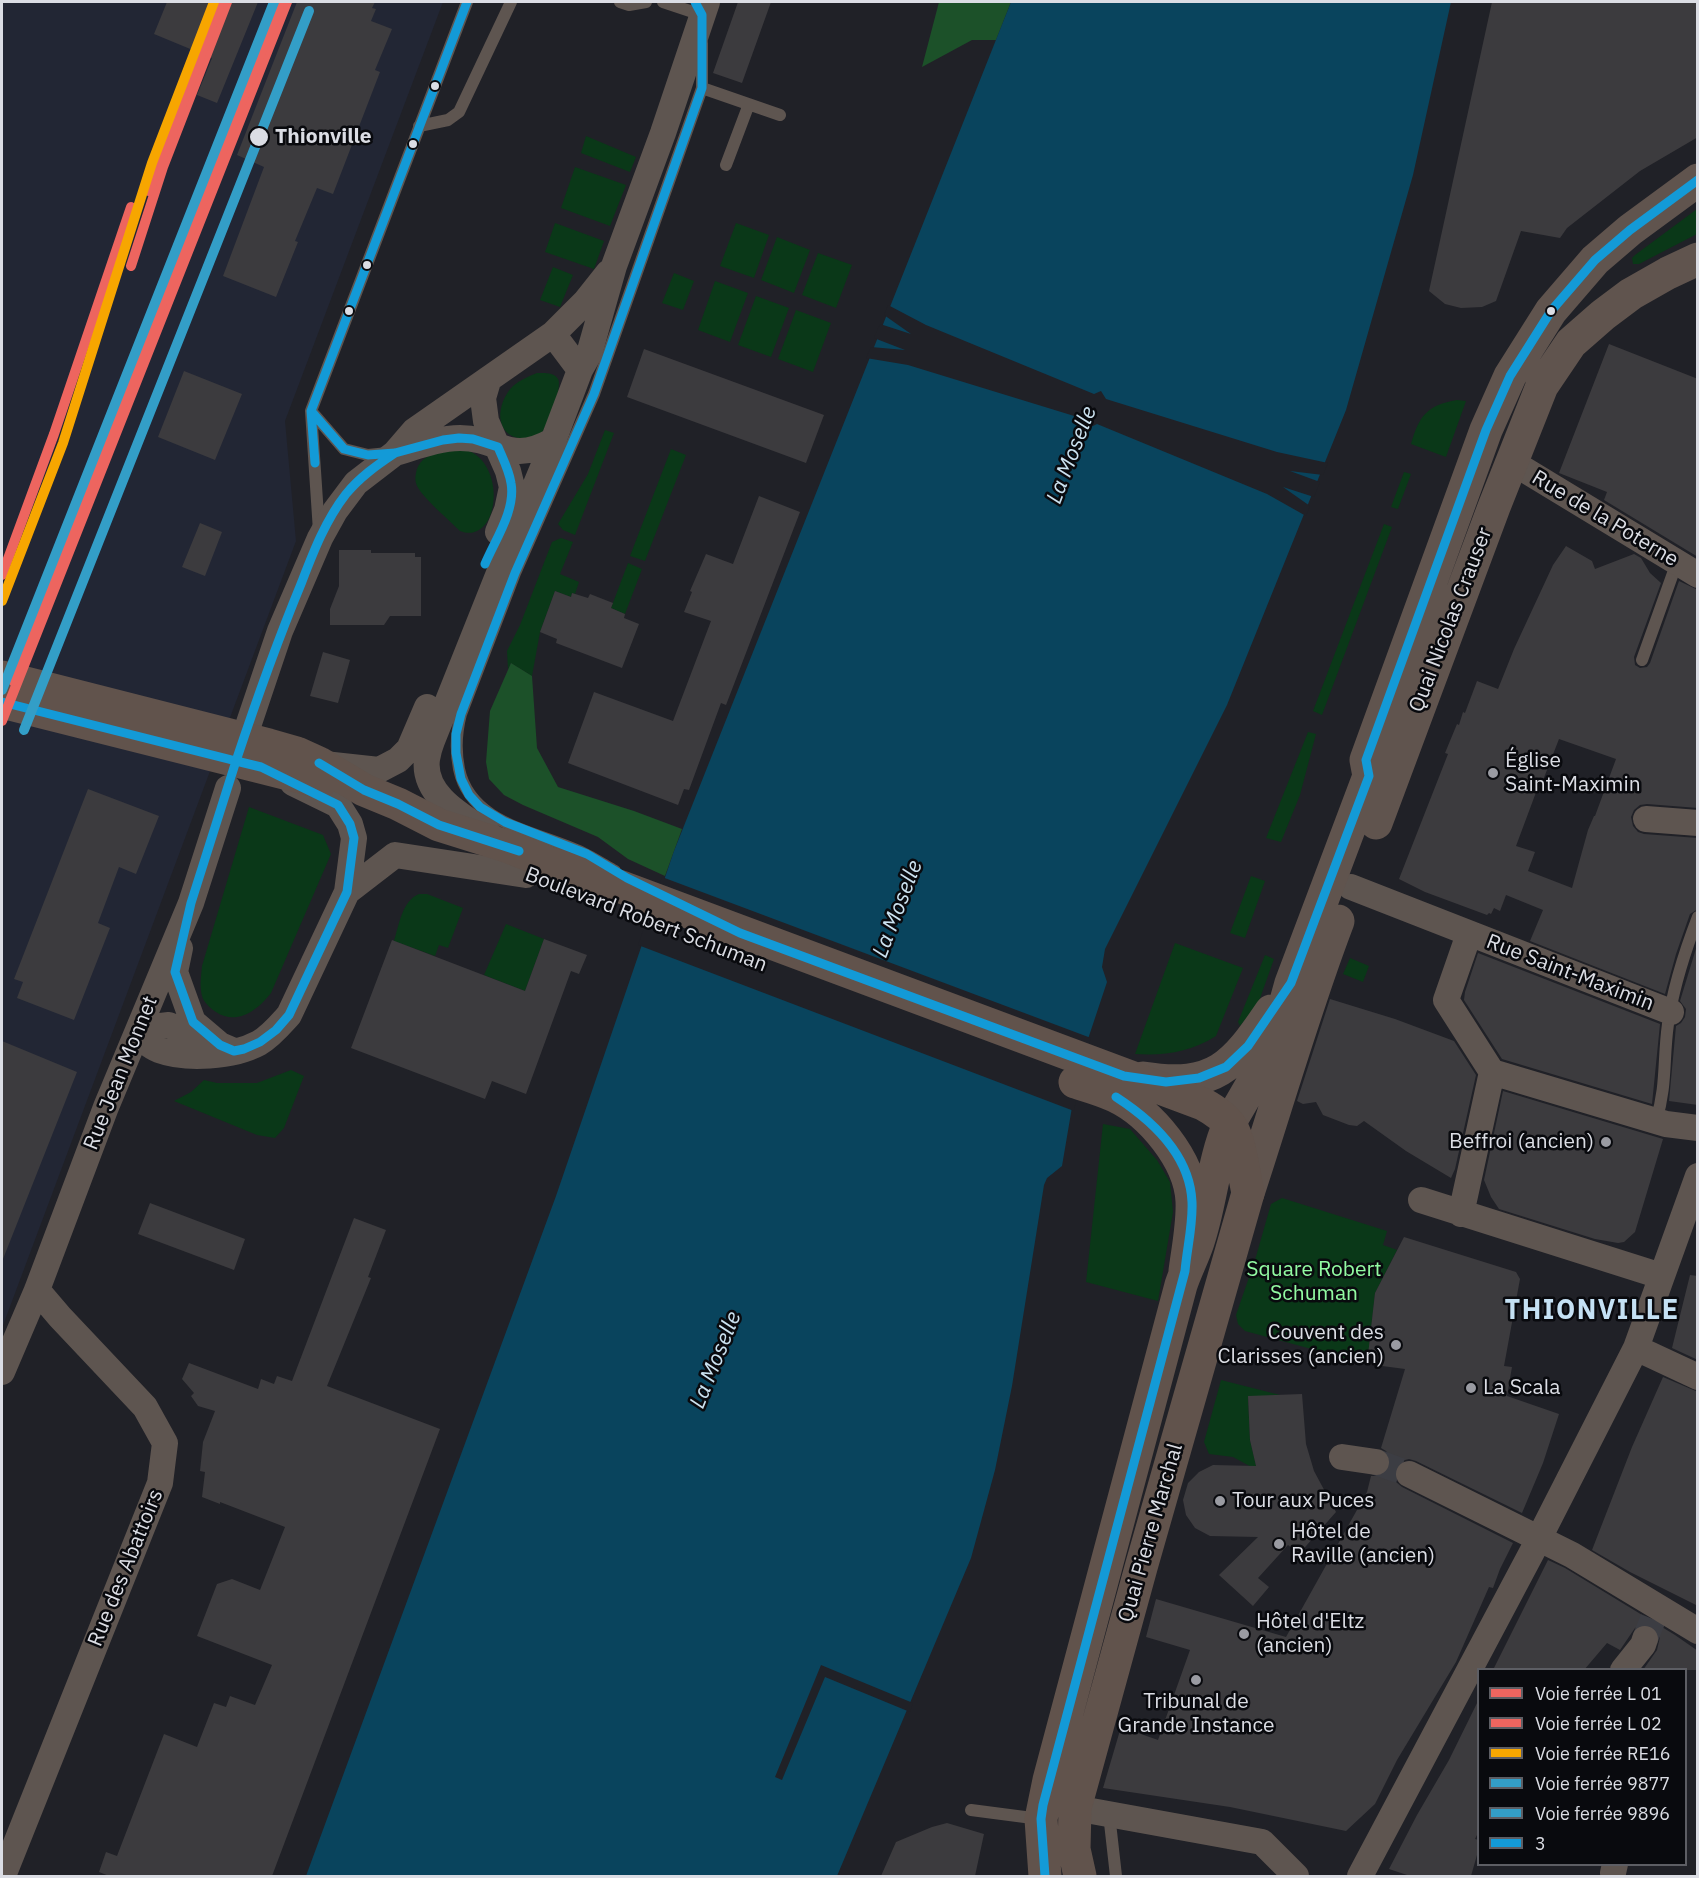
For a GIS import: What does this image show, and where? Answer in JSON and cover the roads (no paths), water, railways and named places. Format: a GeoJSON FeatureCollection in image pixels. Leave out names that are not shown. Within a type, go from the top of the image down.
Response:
{"type":"FeatureCollection","features":[{"type":"Feature","properties":{"kind":"main road","name":"Quai Nicolas Crauser"},"geometry":{"type":"LineString","coordinates":[[1291,983],[1369,776],[1366,760],[1439,557],[1489,420],[1510,376],[1551,311],[1595,260],[1630,230],[1698,180]]}},
{"type":"Feature","properties":{"kind":"main road","name":"Quai Nicolas Crauser"},"geometry":{"type":"LineString","coordinates":[[1294,1048],[1332,936],[1542,386],[1571,343],[1603,315],[1631,294],[1698,259]]}},
{"type":"Feature","properties":{"kind":"main road","name":"Boulevard Robert Schuman"},"geometry":{"type":"LineString","coordinates":[[2,678],[297,753],[319,763],[364,790],[439,825],[507,846],[1120,1086],[1203,1104],[1223,1127]]}},
{"type":"Feature","properties":{"kind":"main road","name":"Boulevard Robert Schuman"},"geometry":{"type":"LineString","coordinates":[[2,702],[260,745],[323,783],[526,875],[622,892],[740,933],[1120,1086]]}},
{"type":"Feature","properties":{"kind":"main road"},"geometry":{"type":"LineString","coordinates":[[1120,1086],[1184,1081],[1199,1078],[1226,1067],[1248,1046],[1291,983]]}},
{"type":"Feature","properties":{"kind":"main road","name":"Quai Pierre Marchal"},"geometry":{"type":"LineString","coordinates":[[1045,1876],[1041,1819],[1043,1805],[1185,1271],[1198,1242],[1223,1127],[1272,1048],[1291,983]]}},
{"type":"Feature","properties":{"kind":"main road","name":"Quai Pierre Marchal"},"geometry":{"type":"LineString","coordinates":[[1080,1876],[1074,1849],[1075,1808],[1248,1193],[1294,1048]]}},
{"type":"Feature","properties":{"kind":"main road","name":"Quai Pierre Marchal"},"geometry":{"type":"LineString","coordinates":[[1120,1086],[1164,1137],[1180,1162],[1190,1186],[1192,1202],[1185,1271]]}},
{"type":"Feature","properties":{"kind":"main road","name":"Quai Pierre Marchal"},"geometry":{"type":"LineString","coordinates":[[1223,1127],[1236,1138],[1248,1193]]}},
{"type":"Feature","properties":{"kind":"street"},"geometry":{"type":"LineString","coordinates":[[507,846],[450,808],[436,792],[428,774],[427,760],[432,741],[492,589],[554,440],[580,370],[589,354],[614,266],[663,133],[701,6]]}},
{"type":"Feature","properties":{"kind":"street"},"geometry":{"type":"LineString","coordinates":[[136,1035],[152,1027],[169,1025],[200,1042],[234,1051],[260,1042],[276,1030],[289,1015],[347,892],[354,838],[346,815],[338,805],[260,745],[280,631],[320,538],[335,511],[356,483],[370,470],[396,453],[414,432],[553,334],[585,302],[614,266]]}},
{"type":"Feature","properties":{"kind":"street"},"geometry":{"type":"LineString","coordinates":[[553,334],[580,370]]}},
{"type":"Feature","properties":{"kind":"street"},"geometry":{"type":"LineString","coordinates":[[319,763],[379,770],[398,760],[409,749],[507,510],[512,487],[508,471],[486,421],[483,398],[488,381]]}},
{"type":"Feature","properties":{"kind":"street"},"geometry":{"type":"LineString","coordinates":[[396,453],[459,438],[473,439],[520,452],[539,449],[554,440]]}},
{"type":"Feature","properties":{"kind":"street","name":"Rue de la Poterne"},"geometry":{"type":"LineString","coordinates":[[1510,465],[1525,470],[1687,569]]}},
{"type":"Feature","properties":{"kind":"street","name":"Rue Jean Monnet"},"geometry":{"type":"LineString","coordinates":[[2,1372],[37,1290],[106,1107],[190,903],[228,788]]}},
{"type":"Feature","properties":{"kind":"street"},"geometry":{"type":"LineString","coordinates":[[1646,819],[1698,823]]}},
{"type":"Feature","properties":{"kind":"street"},"geometry":{"type":"LineString","coordinates":[[347,892],[395,855],[526,875]]}},
{"type":"Feature","properties":{"kind":"street","name":"Rue Saint-Maximin"},"geometry":{"type":"LineString","coordinates":[[1351,887],[1671,1012]]}},
{"type":"Feature","properties":{"kind":"street"},"geometry":{"type":"LineString","coordinates":[[190,903],[175,972],[193,1022],[220,1045],[234,1051]]}},
{"type":"Feature","properties":{"kind":"street"},"geometry":{"type":"LineString","coordinates":[[1469,934],[1446,1000],[1492,1072],[1656,1121],[1698,1128]]}},
{"type":"Feature","properties":{"kind":"street"},"geometry":{"type":"LineString","coordinates":[[1461,1214],[1492,1072]]}},
{"type":"Feature","properties":{"kind":"street"},"geometry":{"type":"LineString","coordinates":[[1360,1876],[1537,1543],[1635,1348],[1698,1176]]}},
{"type":"Feature","properties":{"kind":"street"},"geometry":{"type":"LineString","coordinates":[[1422,1200],[1661,1276]]}},
{"type":"Feature","properties":{"kind":"street","name":"Rue des Abattoirs"},"geometry":{"type":"LineString","coordinates":[[3,1876],[160,1483],[165,1443],[145,1407],[37,1290]]}},
{"type":"Feature","properties":{"kind":"street"},"geometry":{"type":"LineString","coordinates":[[1635,1348],[1698,1377]]}},
{"type":"Feature","properties":{"kind":"street"},"geometry":{"type":"LineString","coordinates":[[1342,1457],[1376,1462]]}},
{"type":"Feature","properties":{"kind":"street"},"geometry":{"type":"LineString","coordinates":[[1409,1474],[1537,1543],[1572,1555],[1652,1622],[1698,1632]]}},
{"type":"Feature","properties":{"kind":"street"},"geometry":{"type":"LineString","coordinates":[[1625,1668],[1642,1645],[1652,1622]]}},
{"type":"Feature","properties":{"kind":"street"},"geometry":{"type":"LineString","coordinates":[[1075,1808],[1262,1842],[1296,1876]]}},
{"type":"Feature","properties":{"kind":"lane"},"geometry":{"type":"LineString","coordinates":[[320,538],[311,411],[467,2]]}},
{"type":"Feature","properties":{"kind":"lane"},"geometry":{"type":"LineString","coordinates":[[419,126],[448,120],[459,112],[511,2]]}},
{"type":"Feature","properties":{"kind":"lane"},"geometry":{"type":"LineString","coordinates":[[620,2],[629,5],[646,2]]}},
{"type":"Feature","properties":{"kind":"lane"},"geometry":{"type":"LineString","coordinates":[[622,892],[587,854],[505,822],[480,807],[469,795],[461,779],[456,753],[456,734],[461,714],[515,573],[585,415],[702,88],[701,6],[663,2]]}},
{"type":"Feature","properties":{"kind":"lane"},"geometry":{"type":"LineString","coordinates":[[702,88],[780,115]]}},
{"type":"Feature","properties":{"kind":"lane"},"geometry":{"type":"LineString","coordinates":[[726,165],[749,104]]}},
{"type":"Feature","properties":{"kind":"lane"},"geometry":{"type":"LineString","coordinates":[[311,411],[344,449],[368,454],[396,453]]}},
{"type":"Feature","properties":{"kind":"lane"},"geometry":{"type":"LineString","coordinates":[[554,440],[585,415]]}},
{"type":"Feature","properties":{"kind":"lane"},"geometry":{"type":"LineString","coordinates":[[1642,660],[1687,569]]}},
{"type":"Feature","properties":{"kind":"lane"},"geometry":{"type":"LineString","coordinates":[[1656,1121],[1662,1101],[1668,1024],[1683,956],[1698,916]]}},
{"type":"Feature","properties":{"kind":"lane"},"geometry":{"type":"LineString","coordinates":[[971,1810],[1041,1819]]}},
{"type":"Feature","properties":{"kind":"lane"},"geometry":{"type":"LineString","coordinates":[[1110,1814],[1116,1876]]}},
{"type":"Feature","properties":{"kind":"water","name":"La Moselle"},"geometry":{"type":"Polygon","coordinates":[[[1011,2],[1451,2],[1413,175],[1346,410],[1227,705],[1105,949],[1102,967],[1107,982],[1079,1066],[1062,1166],[1047,1178],[1044,1185],[1012,1386],[995,1470],[971,1558],[837,1876],[306,1876],[556,1196],[674,851],[1011,2]]]}},
{"type":"Feature","properties":{"kind":"tunnel"},"geometry":{"type":"LineString","coordinates":[[1376,1462],[1409,1474]]}},
{"type":"Feature","properties":{"kind":"tunnel"},"geometry":{"type":"LineString","coordinates":[[1645,1639],[1653,1619]]}},
{"type":"Feature","properties":{"kind":"rail line","name":"RE16"},"geometry":{"type":"LineString","coordinates":[[2,601],[63,443],[152,163],[214,2]]}},
{"type":"Feature","properties":{"kind":"rail line","name":"9877"},"geometry":{"type":"LineString","coordinates":[[2,690],[274,2]]}},
{"type":"Feature","properties":{"kind":"rail line","name":"9896"},"geometry":{"type":"LineString","coordinates":[[24,730],[309,11]]}},
{"type":"Feature","properties":{"kind":"place","name":"Thionville"},"geometry":{"type":"Point","coordinates":[259,137]}},
{"type":"Feature","properties":{"kind":"place","name":"Église Saint-Maximin"},"geometry":{"type":"Point","coordinates":[1493,773]}},
{"type":"Feature","properties":{"kind":"place","name":"Beffroi (ancien)"},"geometry":{"type":"Point","coordinates":[1606,1142]}},
{"type":"Feature","properties":{"kind":"place","name":"Couvent des Clarisses (ancien)"},"geometry":{"type":"Point","coordinates":[1396,1345]}},
{"type":"Feature","properties":{"kind":"place","name":"La Scala"},"geometry":{"type":"Point","coordinates":[1471,1388]}},
{"type":"Feature","properties":{"kind":"place","name":"Tour aux Puces"},"geometry":{"type":"Point","coordinates":[1220,1501]}},
{"type":"Feature","properties":{"kind":"place","name":"Hôtel de Raville (ancien)"},"geometry":{"type":"Point","coordinates":[1279,1544]}},
{"type":"Feature","properties":{"kind":"place","name":"Hôtel d'Eltz (ancien)"},"geometry":{"type":"Point","coordinates":[1244,1634]}},
{"type":"Feature","properties":{"kind":"place","name":"Tribunal de Grande Instance"},"geometry":{"type":"Point","coordinates":[1196,1680]}},
{"type":"Feature","properties":{"kind":"district","name":"THIONVILLE"},"geometry":{"type":"Point","coordinates":[1592,1311]}},
{"type":"Feature","properties":{"kind":"park label","name":"Square Robert Schuman"},"geometry":{"type":"Point","coordinates":[1314,1282]}}]}
